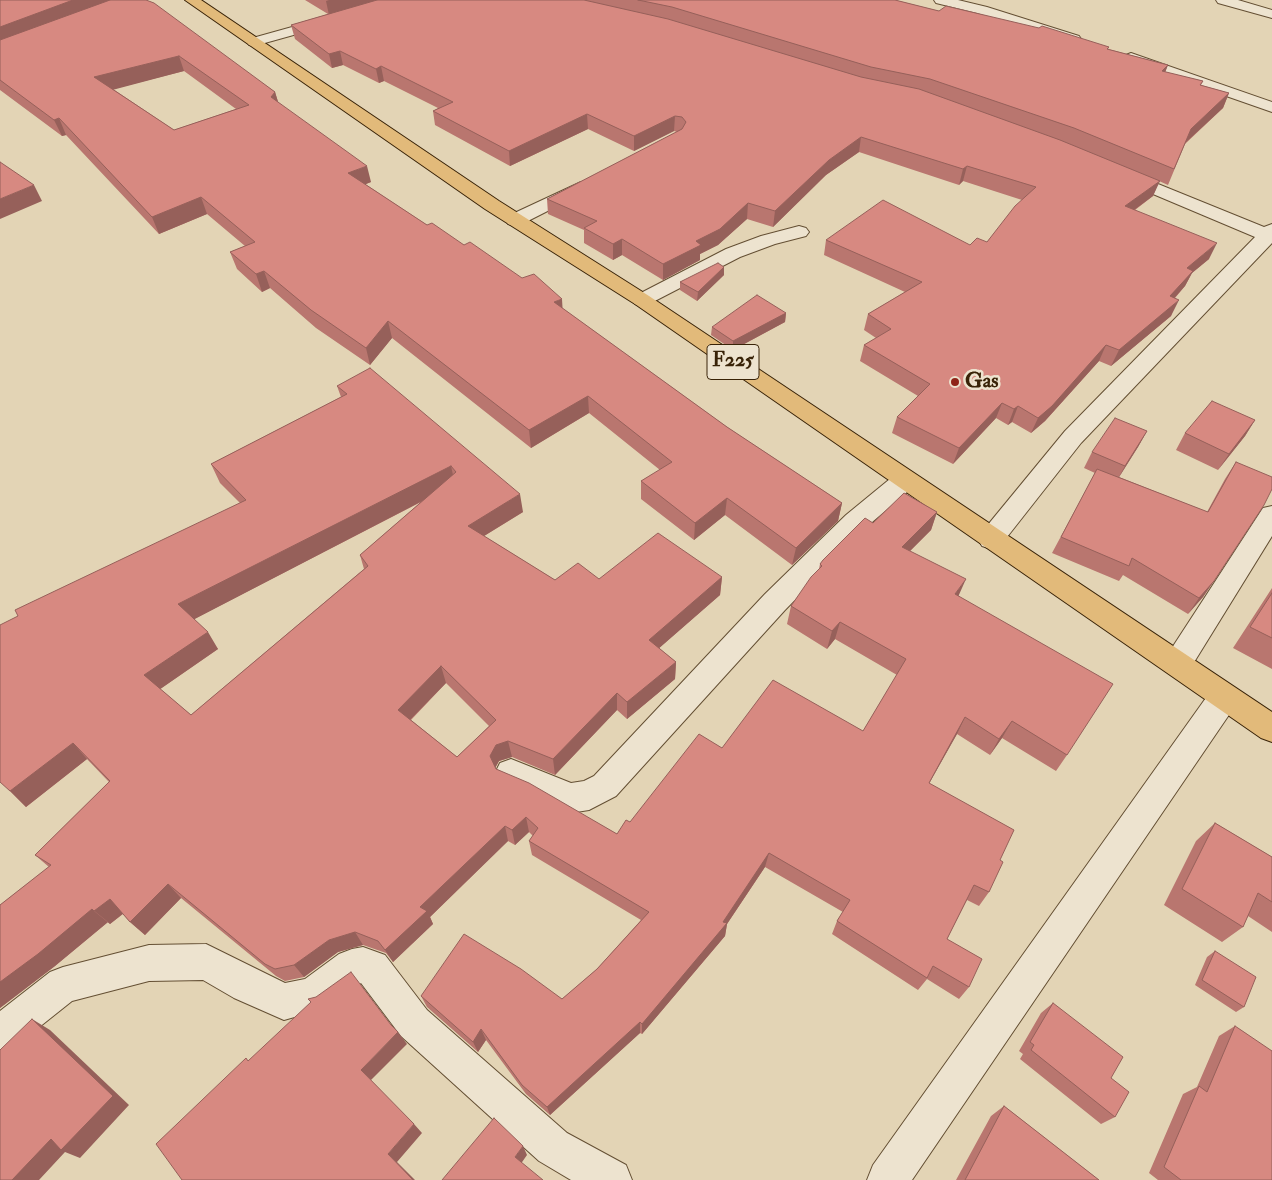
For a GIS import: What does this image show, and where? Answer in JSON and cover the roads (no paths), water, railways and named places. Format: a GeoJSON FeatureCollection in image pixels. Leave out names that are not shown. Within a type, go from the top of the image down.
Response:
{"type":"FeatureCollection","features":[{"type":"Feature","properties":{"kind":"main road","name":"F225"},"geometry":{"type":"LineString","coordinates":[[192,0],[515,220],[642,300],[991,539],[1272,728]]}},
{"type":"Feature","properties":{"kind":"street"},"geometry":{"type":"LineString","coordinates":[[941,0],[982,10],[1092,44]]}},
{"type":"Feature","properties":{"kind":"street"},"geometry":{"type":"LineString","coordinates":[[1223,0],[1272,14]]}},
{"type":"Feature","properties":{"kind":"street"},"geometry":{"type":"LineString","coordinates":[[254,42],[338,18]]}},
{"type":"Feature","properties":{"kind":"street"},"geometry":{"type":"LineString","coordinates":[[1119,53],[1272,107]]}},
{"type":"Feature","properties":{"kind":"street"},"geometry":{"type":"LineString","coordinates":[[991,539],[1073,437],[1270,234],[1107,167]]}},
{"type":"Feature","properties":{"kind":"street"},"geometry":{"type":"LineString","coordinates":[[515,220],[595,179]]}},
{"type":"Feature","properties":{"kind":"street"},"geometry":{"type":"LineString","coordinates":[[642,300],[734,253],[768,240],[799,232]]}},
{"type":"Feature","properties":{"kind":"street"},"geometry":{"type":"LineString","coordinates":[[511,773],[570,798],[589,795],[605,786],[775,602],[855,522],[905,480]]}},
{"type":"Feature","properties":{"kind":"street"},"geometry":{"type":"LineString","coordinates":[[1178,663],[1272,515]]}},
{"type":"Feature","properties":{"kind":"street"},"geometry":{"type":"LineString","coordinates":[[888,1180],[1224,697]]}},
{"type":"Feature","properties":{"kind":"street"},"geometry":{"type":"LineString","coordinates":[[0,1036],[63,985],[149,963],[206,962],[247,985],[284,1002],[313,995],[352,967],[363,965],[372,968],[414,1023],[553,1147],[610,1180]]}},
{"type":"Feature","properties":{"kind":"place","name":"Gas"},"geometry":{"type":"Point","coordinates":[955,382]}}]}
